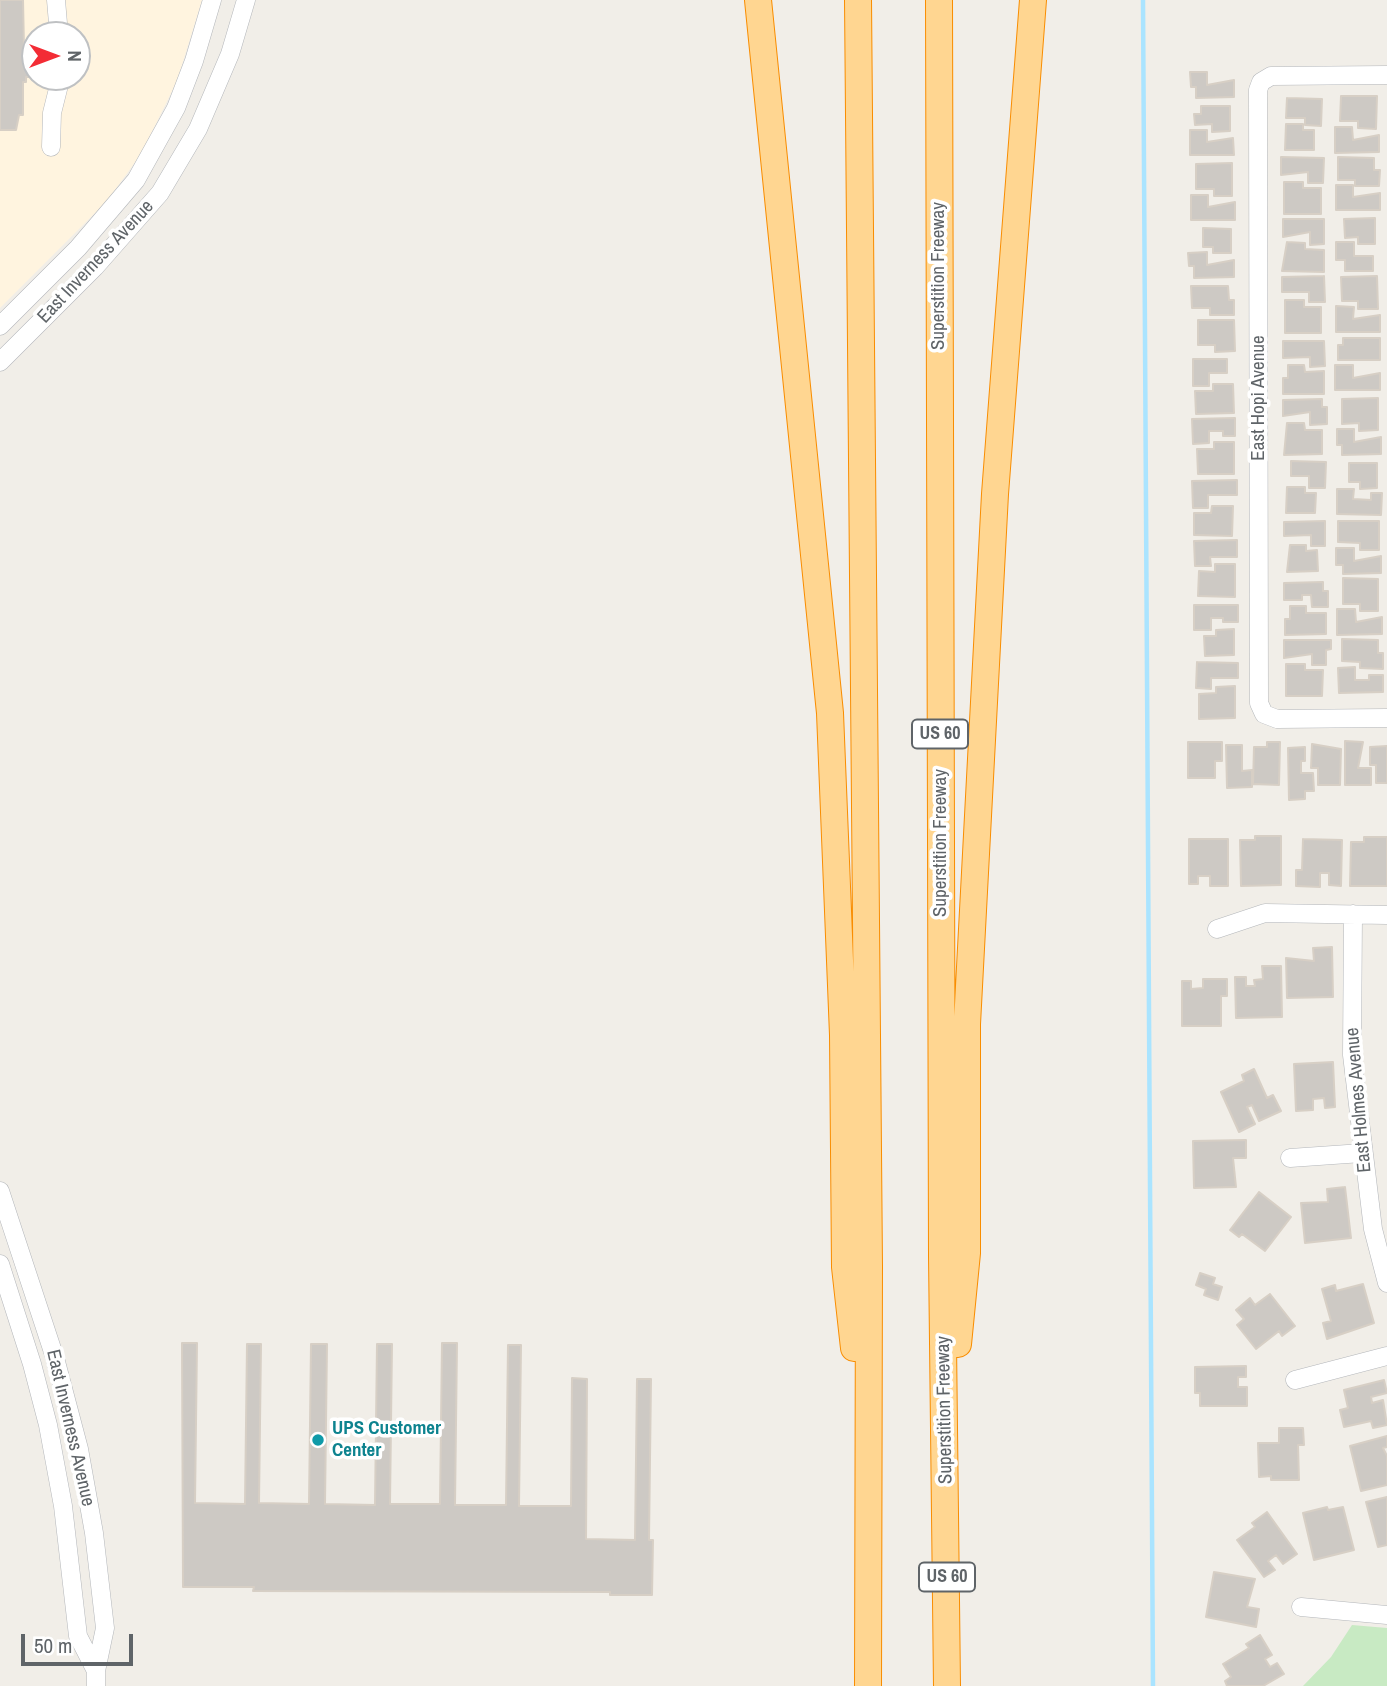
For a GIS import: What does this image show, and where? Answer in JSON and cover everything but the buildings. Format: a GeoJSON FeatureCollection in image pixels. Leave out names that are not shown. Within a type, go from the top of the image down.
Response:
{"type":"FeatureCollection","features":[{"type":"Feature","properties":{"kind":"highway"},"geometry":{"type":"LineString","coordinates":[[758,0],[830,713],[843,1035],[845,1267],[867,1469]]}},
{"type":"Feature","properties":{"kind":"highway"},"geometry":{"type":"LineString","coordinates":[[858,0],[869,1265],[868,1686]]}},
{"type":"Feature","properties":{"kind":"highway","name":"Superstition Freeway"},"geometry":{"type":"LineString","coordinates":[[939,0],[942,1242],[947,1686]]}},
{"type":"Feature","properties":{"kind":"highway"},"geometry":{"type":"LineString","coordinates":[[946,1467],[967,1253],[967,1024],[994,508],[1033,0]]}},
{"type":"Feature","properties":{"kind":"street"},"geometry":{"type":"LineString","coordinates":[[56,0],[58,21]]}},
{"type":"Feature","properties":{"kind":"street","name":"East Inverness Avenue"},"geometry":{"type":"LineString","coordinates":[[0,326],[78,248],[136,180],[155,149],[190,72],[212,0]]}},
{"type":"Feature","properties":{"kind":"street","name":"East Inverness Avenue"},"geometry":{"type":"LineString","coordinates":[[0,362],[95,268],[145,213],[183,157],[230,54],[246,0]]}},
{"type":"Feature","properties":{"kind":"street","name":"East Hopi Avenue"},"geometry":{"type":"LineString","coordinates":[[1387,75],[1271,76],[1261,82],[1258,90],[1259,703],[1264,714],[1277,719],[1387,718]]}},
{"type":"Feature","properties":{"kind":"street"},"geometry":{"type":"LineString","coordinates":[[51,147],[52,113],[58,91]]}},
{"type":"Feature","properties":{"kind":"street"},"geometry":{"type":"LineString","coordinates":[[78,248],[95,268]]}},
{"type":"Feature","properties":{"kind":"street"},"geometry":{"type":"LineString","coordinates":[[1217,929],[1265,913],[1387,915]]}},
{"type":"Feature","properties":{"kind":"street","name":"East Holmes Avenue"},"geometry":{"type":"LineString","coordinates":[[1353,914],[1352,1055],[1373,1229],[1387,1283]]}},
{"type":"Feature","properties":{"kind":"street"},"geometry":{"type":"LineString","coordinates":[[1290,1158],[1362,1153]]}},
{"type":"Feature","properties":{"kind":"street","name":"East Inverness Avenue"},"geometry":{"type":"LineString","coordinates":[[0,1191],[55,1358],[79,1449],[105,1628],[96,1679]]}},
{"type":"Feature","properties":{"kind":"street","name":"East Inverness Avenue"},"geometry":{"type":"LineString","coordinates":[[0,1264],[32,1364],[58,1471],[78,1636],[96,1679]]}},
{"type":"Feature","properties":{"kind":"street"},"geometry":{"type":"LineString","coordinates":[[1295,1380],[1387,1356]]}},
{"type":"Feature","properties":{"kind":"street"},"geometry":{"type":"LineString","coordinates":[[32,1364],[55,1358]]}},
{"type":"Feature","properties":{"kind":"street"},"geometry":{"type":"LineString","coordinates":[[1301,1607],[1387,1615]]}},
{"type":"Feature","properties":{"kind":"shaded area"},"geometry":{"type":"Polygon","coordinates":[[[0,0],[202,0],[177,81],[141,154],[107,201],[0,308],[0,0]]]}},
{"type":"Feature","properties":{"kind":"green space"},"geometry":{"type":"Polygon","coordinates":[[[1352,1625],[1387,1628],[1387,1686],[1303,1686],[1331,1657],[1352,1625]]]}},
{"type":"Feature","properties":{"kind":"waterway"},"geometry":{"type":"LineString","coordinates":[[1143,0],[1153,1686]]}},
{"type":"Feature","properties":{"kind":"place","name":"UPS Customer Center"},"geometry":{"type":"Point","coordinates":[318,1440]}}]}
